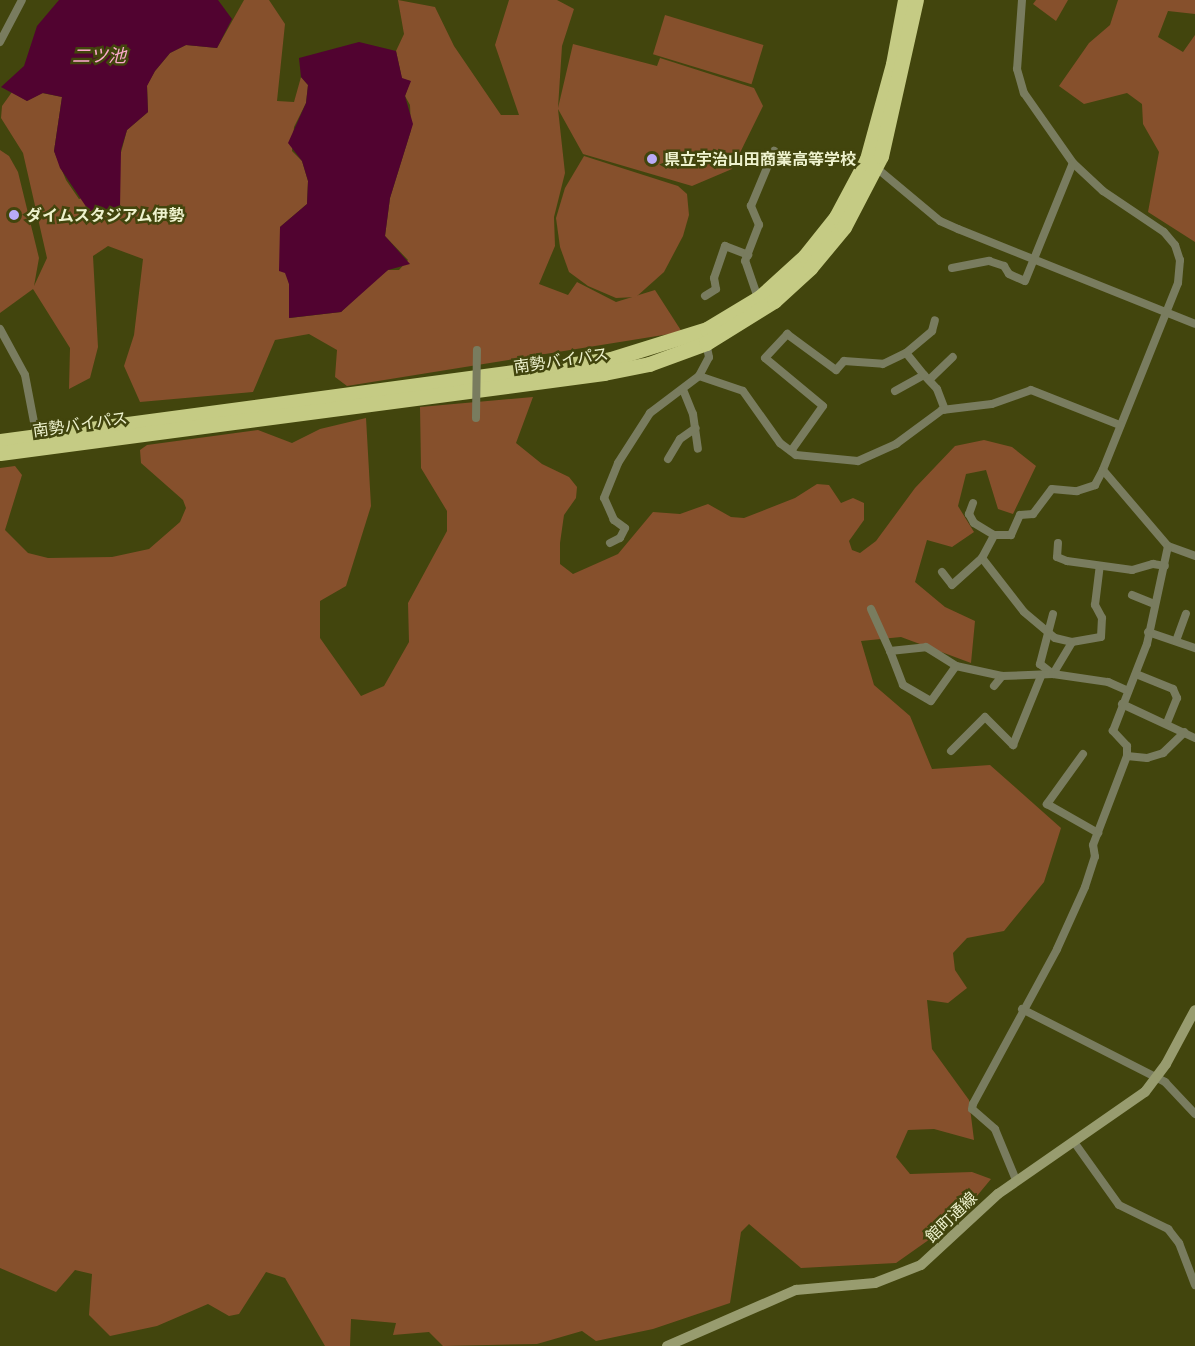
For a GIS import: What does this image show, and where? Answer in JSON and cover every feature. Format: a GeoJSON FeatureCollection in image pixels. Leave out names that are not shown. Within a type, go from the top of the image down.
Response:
{"type":"FeatureCollection","features":[{"type":"Feature","properties":{"kind":"highway","name":"南勢バイパス"},"geometry":{"type":"LineString","coordinates":[[0,453],[38,442],[611,359],[707,329],[758,298],[805,256],[836,218],[871,164],[905,0]]}},
{"type":"Feature","properties":{"kind":"highway","name":"南勢バイパス"},"geometry":{"type":"LineString","coordinates":[[0,441],[38,442],[604,373],[649,364],[706,342],[759,311],[810,268],[844,227],[871,164],[904,65],[916,0]]}},
{"type":"Feature","properties":{"kind":"main road","name":"館町通線"},"geometry":{"type":"LineString","coordinates":[[667,1346],[796,1290],[875,1283],[907,1274],[1016,1180],[1126,1108],[1157,1078],[1195,1010]]}},
{"type":"Feature","properties":{"kind":"street"},"geometry":{"type":"LineString","coordinates":[[0,42],[22,0]]}},
{"type":"Feature","properties":{"kind":"street"},"geometry":{"type":"LineString","coordinates":[[973,503],[969,514],[974,523],[993,535],[1011,535],[1020,515],[1033,514],[1052,489],[1077,491],[1095,485],[1103,470],[1180,271],[1175,245],[1164,232],[1103,191],[1073,163],[1020,85],[1017,69],[1022,0]]}},
{"type":"Feature","properties":{"kind":"street"},"geometry":{"type":"LineString","coordinates":[[758,298],[745,261],[759,225],[751,206],[774,152]]}},
{"type":"Feature","properties":{"kind":"street"},"geometry":{"type":"LineString","coordinates":[[951,268],[988,261],[1004,266],[1009,274],[1025,281],[1073,163]]}},
{"type":"Feature","properties":{"kind":"street"},"geometry":{"type":"LineString","coordinates":[[871,164],[940,220],[1195,324]]}},
{"type":"Feature","properties":{"kind":"street"},"geometry":{"type":"LineString","coordinates":[[705,296],[716,289],[714,278],[725,246],[748,255]]}},
{"type":"Feature","properties":{"kind":"street"},"geometry":{"type":"LineString","coordinates":[[791,451],[824,406],[765,358],[787,334],[836,370],[844,361],[883,364],[906,353],[932,331],[935,320]]}},
{"type":"Feature","properties":{"kind":"street"},"geometry":{"type":"LineString","coordinates":[[0,329],[25,375],[38,442]]}},
{"type":"Feature","properties":{"kind":"street"},"geometry":{"type":"LineString","coordinates":[[610,543],[621,538],[626,528],[614,520],[604,498],[618,463],[650,413],[684,392],[699,376],[709,357],[706,342]]}},
{"type":"Feature","properties":{"kind":"street"},"geometry":{"type":"LineString","coordinates":[[476,417],[477,350]]}},
{"type":"Feature","properties":{"kind":"street"},"geometry":{"type":"LineString","coordinates":[[906,353],[927,377],[945,410]]}},
{"type":"Feature","properties":{"kind":"street"},"geometry":{"type":"LineString","coordinates":[[895,392],[927,377],[953,357]]}},
{"type":"Feature","properties":{"kind":"street"},"geometry":{"type":"LineString","coordinates":[[699,376],[743,391],[780,443],[791,451],[858,461],[896,444],[945,410],[992,404],[1031,390],[1120,425]]}},
{"type":"Feature","properties":{"kind":"street"},"geometry":{"type":"LineString","coordinates":[[684,392],[696,428],[698,449]]}},
{"type":"Feature","properties":{"kind":"street"},"geometry":{"type":"LineString","coordinates":[[668,459],[681,440],[696,428]]}},
{"type":"Feature","properties":{"kind":"street"},"geometry":{"type":"LineString","coordinates":[[1103,470],[1168,546],[1195,556]]}},
{"type":"Feature","properties":{"kind":"street"},"geometry":{"type":"LineString","coordinates":[[942,572],[952,585],[982,558],[993,535]]}},
{"type":"Feature","properties":{"kind":"street"},"geometry":{"type":"LineString","coordinates":[[1058,543],[1057,557],[1132,570],[1153,564],[1165,566]]}},
{"type":"Feature","properties":{"kind":"street"},"geometry":{"type":"LineString","coordinates":[[1016,1180],[995,1129],[972,1109],[1076,912],[1095,857],[1098,833],[1127,756],[1126,746],[1113,731],[1136,674],[1165,566],[1168,546]]}},
{"type":"Feature","properties":{"kind":"street"},"geometry":{"type":"LineString","coordinates":[[982,558],[1024,612],[1055,638],[1072,642],[1101,637],[1102,618],[1095,605],[1100,566]]}},
{"type":"Feature","properties":{"kind":"street"},"geometry":{"type":"LineString","coordinates":[[1132,595],[1154,604]]}},
{"type":"Feature","properties":{"kind":"street"},"geometry":{"type":"LineString","coordinates":[[871,609],[903,686],[932,701],[956,666]]}},
{"type":"Feature","properties":{"kind":"street"},"geometry":{"type":"LineString","coordinates":[[1053,614],[1046,630],[1040,664],[1053,674]]}},
{"type":"Feature","properties":{"kind":"street"},"geometry":{"type":"LineString","coordinates":[[1176,642],[1186,614]]}},
{"type":"Feature","properties":{"kind":"street"},"geometry":{"type":"LineString","coordinates":[[1148,632],[1195,648]]}},
{"type":"Feature","properties":{"kind":"street"},"geometry":{"type":"LineString","coordinates":[[1053,674],[1072,642]]}},
{"type":"Feature","properties":{"kind":"street"},"geometry":{"type":"LineString","coordinates":[[890,651],[926,647],[956,666],[1002,676],[1053,674],[1108,682],[1128,691]]}},
{"type":"Feature","properties":{"kind":"street"},"geometry":{"type":"LineString","coordinates":[[1136,674],[1173,689],[1178,698],[1167,723]]}},
{"type":"Feature","properties":{"kind":"street"},"geometry":{"type":"LineString","coordinates":[[994,687],[1002,676]]}},
{"type":"Feature","properties":{"kind":"street"},"geometry":{"type":"LineString","coordinates":[[951,751],[985,717],[1013,745],[1041,676]]}},
{"type":"Feature","properties":{"kind":"street"},"geometry":{"type":"LineString","coordinates":[[1122,704],[1192,735]]}},
{"type":"Feature","properties":{"kind":"street"},"geometry":{"type":"LineString","coordinates":[[1127,756],[1147,758],[1163,753],[1192,735]]}},
{"type":"Feature","properties":{"kind":"street"},"geometry":{"type":"LineString","coordinates":[[1083,754],[1047,804],[1098,833]]}},
{"type":"Feature","properties":{"kind":"street"},"geometry":{"type":"LineString","coordinates":[[1023,1009],[1157,1078],[1195,1114]]}},
{"type":"Feature","properties":{"kind":"street"},"geometry":{"type":"LineString","coordinates":[[1074,1142],[1113,1199],[1168,1230],[1179,1243],[1195,1285]]}},
{"type":"Feature","properties":{"kind":"shaded area"},"geometry":{"type":"Polygon","coordinates":[[[244,0],[269,0],[285,24],[277,101],[294,102],[301,77],[308,85],[306,103],[294,127],[292,151],[302,161],[308,181],[307,204],[280,227],[289,284],[290,318],[341,312],[377,278],[388,270],[399,270],[408,260],[385,236],[390,198],[411,130],[410,105],[405,96],[410,81],[402,79],[396,51],[404,34],[398,0],[435,7],[454,46],[501,115],[519,115],[495,45],[509,0],[557,0],[574,9],[562,46],[558,108],[573,44],[657,66],[660,58],[754,88],[763,106],[732,169],[692,186],[583,154],[558,109],[565,173],[554,217],[555,246],[539,284],[568,295],[577,282],[616,302],[655,290],[682,332],[347,386],[335,377],[337,350],[309,334],[275,340],[253,392],[140,402],[124,366],[134,335],[143,259],[108,246],[93,256],[98,347],[90,378],[69,389],[70,348],[33,289],[0,313],[0,150],[9,156],[18,172],[39,258],[34,286],[47,258],[23,153],[1,118],[2,106],[12,92],[27,101],[42,93],[62,97],[54,151],[66,180],[79,199],[119,185],[119,160],[127,130],[148,112],[147,85],[155,71],[170,53],[186,45],[217,48],[244,0]]]}},
{"type":"Feature","properties":{"kind":"shaded area"},"geometry":{"type":"Polygon","coordinates":[[[1036,0],[1068,0],[1056,21],[1033,4],[1036,0]]]}},
{"type":"Feature","properties":{"kind":"shaded area"},"geometry":{"type":"Polygon","coordinates":[[[1118,0],[1195,0],[1195,14],[1168,11],[1158,37],[1183,52],[1195,35],[1195,242],[1148,212],[1159,152],[1143,124],[1142,104],[1127,93],[1084,104],[1059,86],[1089,43],[1110,25],[1118,0]]]}},
{"type":"Feature","properties":{"kind":"shaded area"},"geometry":{"type":"Polygon","coordinates":[[[665,15],[763,45],[752,84],[653,54],[665,15]]]}},
{"type":"Feature","properties":{"kind":"shaded area"},"geometry":{"type":"Polygon","coordinates":[[[584,156],[678,186],[687,194],[689,215],[683,236],[664,272],[636,297],[616,298],[588,286],[569,272],[560,247],[556,218],[565,188],[584,156]]]}},
{"type":"Feature","properties":{"kind":"shaded area"},"geometry":{"type":"Polygon","coordinates":[[[533,397],[516,443],[542,464],[569,477],[577,487],[576,498],[564,515],[560,543],[560,564],[573,574],[618,554],[653,512],[680,514],[708,504],[731,517],[744,518],[795,498],[817,484],[829,485],[841,503],[853,498],[864,503],[864,520],[849,541],[852,550],[860,553],[876,541],[915,488],[955,446],[984,440],[1012,447],[1036,466],[1013,514],[998,509],[986,470],[966,474],[958,506],[974,532],[952,547],[927,540],[915,582],[945,607],[975,621],[971,663],[901,637],[861,641],[874,685],[910,716],[932,769],[990,765],[1061,828],[1044,882],[1004,931],[967,938],[953,953],[955,970],[967,988],[948,1003],[927,1000],[932,1049],[969,1100],[974,1140],[934,1129],[908,1130],[896,1157],[910,1174],[972,1172],[991,1179],[957,1220],[896,1263],[801,1268],[749,1224],[741,1232],[730,1303],[653,1329],[596,1341],[582,1331],[537,1344],[443,1346],[429,1332],[393,1335],[396,1323],[351,1319],[350,1346],[325,1346],[285,1278],[266,1272],[239,1314],[229,1316],[208,1304],[157,1326],[110,1336],[89,1315],[92,1274],[75,1270],[56,1292],[0,1268],[0,468],[15,466],[22,475],[5,530],[28,553],[48,558],[112,557],[149,549],[180,522],[186,508],[183,500],[141,463],[140,450],[147,445],[258,430],[292,443],[320,429],[366,418],[371,506],[346,586],[320,601],[320,638],[361,696],[384,686],[409,642],[408,603],[447,531],[447,511],[421,468],[420,407],[533,397]]]}},
{"type":"Feature","properties":{"kind":"water","name":"二ツ池"},"geometry":{"type":"Polygon","coordinates":[[[59,0],[218,0],[232,19],[217,48],[186,45],[170,53],[155,71],[147,86],[148,112],[127,130],[121,150],[120,208],[89,211],[60,168],[54,151],[62,97],[43,93],[27,101],[1,87],[24,66],[37,26],[59,0]]]}},
{"type":"Feature","properties":{"kind":"water"},"geometry":{"type":"Polygon","coordinates":[[[359,42],[396,51],[402,78],[411,81],[405,96],[413,124],[390,198],[385,236],[410,264],[388,270],[341,312],[289,318],[289,284],[285,273],[279,271],[280,227],[307,204],[308,181],[302,161],[288,143],[306,103],[308,85],[301,77],[299,58],[359,42]]]}},
{"type":"Feature","properties":{"kind":"place","name":"県立宇治山田商業高等学校"},"geometry":{"type":"Point","coordinates":[652,159]}},
{"type":"Feature","properties":{"kind":"place","name":"ダイムスタジアム伊勢"},"geometry":{"type":"Point","coordinates":[14,215]}}]}
